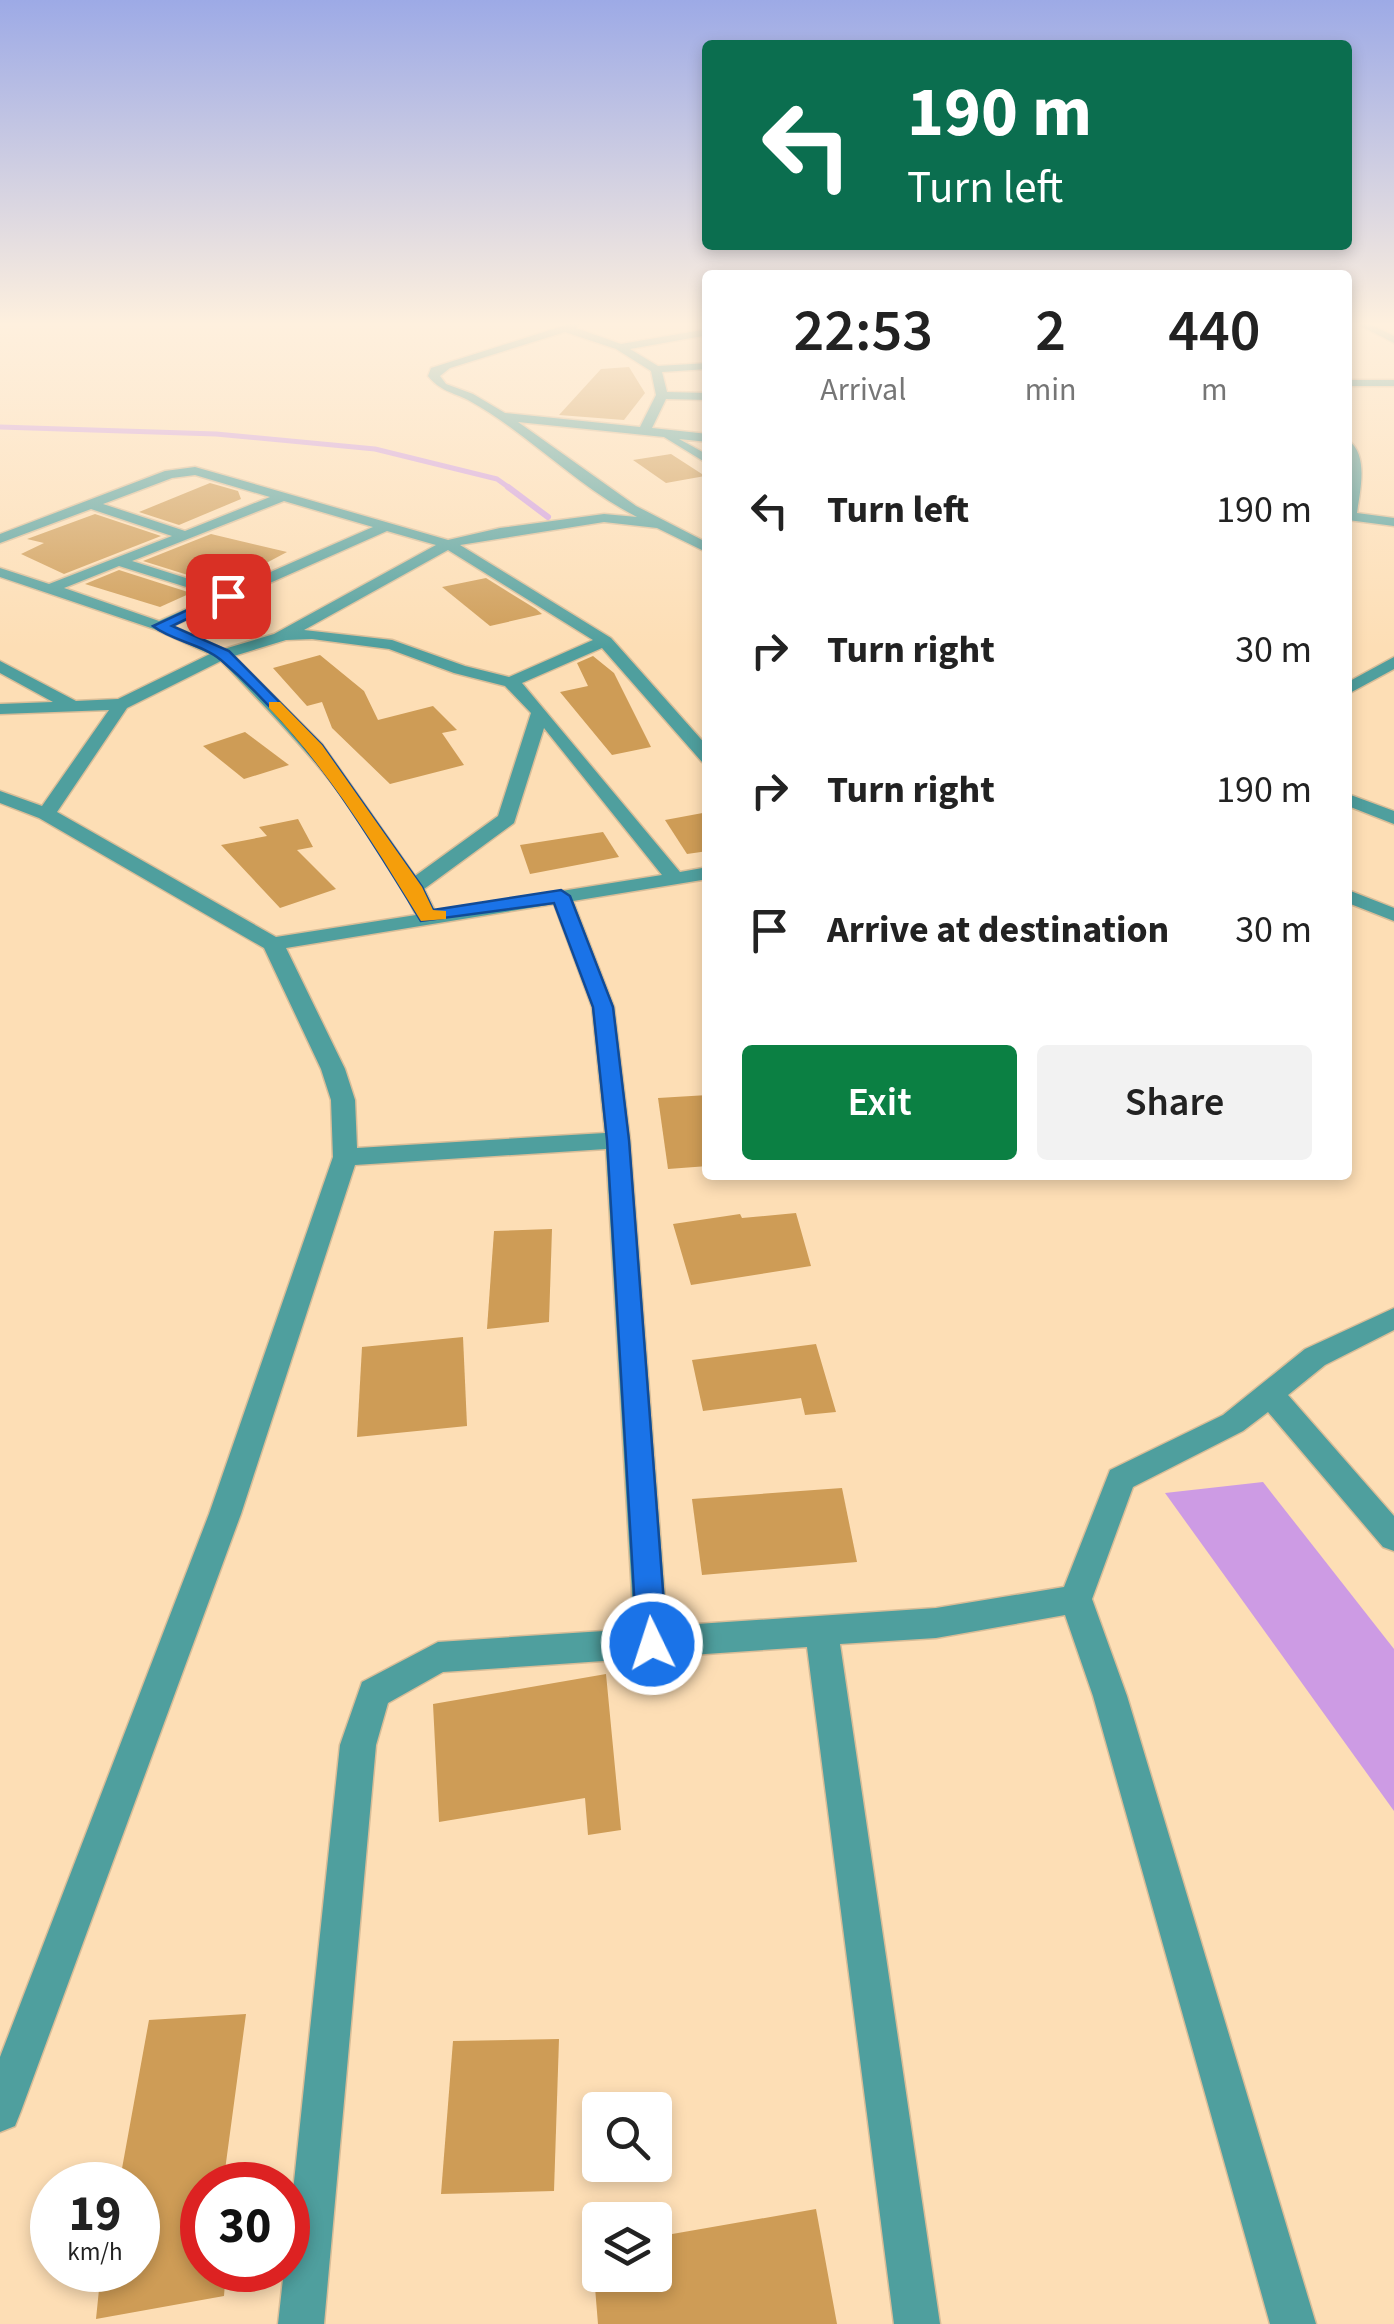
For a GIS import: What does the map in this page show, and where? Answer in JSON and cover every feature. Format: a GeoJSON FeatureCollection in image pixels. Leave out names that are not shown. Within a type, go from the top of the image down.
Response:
{"type":"FeatureCollection","features":[{"type":"Feature","properties":{"kind":"street"},"geometry":{"type":"LineString","coordinates":[[522,431],[630,509],[659,524]]}},
{"type":"Feature","properties":{"kind":"street"},"geometry":{"type":"LineString","coordinates":[[551,431],[632,490]]}},
{"type":"Feature","properties":{"kind":"street"},"geometry":{"type":"LineString","coordinates":[[656,431],[702,437]]}},
{"type":"Feature","properties":{"kind":"street"},"geometry":{"type":"LineString","coordinates":[[660,432],[702,456]]}},
{"type":"Feature","properties":{"kind":"street"},"geometry":{"type":"LineString","coordinates":[[1352,456],[1356,467],[1352,495]]}},
{"type":"Feature","properties":{"kind":"street"},"geometry":{"type":"LineString","coordinates":[[0,539],[182,471],[195,471],[448,544],[605,642],[702,747]]}},
{"type":"Feature","properties":{"kind":"street"},"geometry":{"type":"LineString","coordinates":[[48,589],[282,497]]}},
{"type":"Feature","properties":{"kind":"street"},"geometry":{"type":"LineString","coordinates":[[648,501],[702,543]]}},
{"type":"Feature","properties":{"kind":"street"},"geometry":{"type":"LineString","coordinates":[[92,505],[181,534]]}},
{"type":"Feature","properties":{"kind":"street"},"geometry":{"type":"LineString","coordinates":[[1352,516],[1394,522]]}},
{"type":"Feature","properties":{"kind":"street"},"geometry":{"type":"LineString","coordinates":[[280,637],[448,544],[512,530],[604,518],[702,533]]}},
{"type":"Feature","properties":{"kind":"street"},"geometry":{"type":"LineString","coordinates":[[160,626],[384,527]]}},
{"type":"Feature","properties":{"kind":"street"},"geometry":{"type":"LineString","coordinates":[[116,561],[228,596]]}},
{"type":"Feature","properties":{"kind":"street"},"geometry":{"type":"LineString","coordinates":[[0,572],[160,626],[224,654],[316,748],[413,887],[427,917]]}},
{"type":"Feature","properties":{"kind":"street"},"geometry":{"type":"LineString","coordinates":[[0,708],[121,704],[224,654],[280,637],[312,634],[374,642],[511,682],[675,878]]}},
{"type":"Feature","properties":{"kind":"street"},"geometry":{"type":"LineString","coordinates":[[511,682],[605,642]]}},
{"type":"Feature","properties":{"kind":"street"},"geometry":{"type":"LineString","coordinates":[[1352,687],[1394,662]]}},
{"type":"Feature","properties":{"kind":"street"},"geometry":{"type":"LineString","coordinates":[[0,666],[70,704]]}},
{"type":"Feature","properties":{"kind":"street"},"geometry":{"type":"LineString","coordinates":[[46,814],[121,704]]}},
{"type":"Feature","properties":{"kind":"street"},"geometry":{"type":"LineString","coordinates":[[413,887],[507,819],[540,712]]}},
{"type":"Feature","properties":{"kind":"street"},"geometry":{"type":"LineString","coordinates":[[1352,784],[1394,800]]}},
{"type":"Feature","properties":{"kind":"street"},"geometry":{"type":"LineString","coordinates":[[0,797],[46,814],[273,944],[333,1069],[343,1100],[346,1157],[225,1514],[0,2112]]}},
{"type":"Feature","properties":{"kind":"street"},"geometry":{"type":"LineString","coordinates":[[1352,802],[1394,818]]}},
{"type":"Feature","properties":{"kind":"street"},"geometry":{"type":"LineString","coordinates":[[273,944],[702,874]]}},
{"type":"Feature","properties":{"kind":"street"},"geometry":{"type":"LineString","coordinates":[[561,896],[603,1007],[618,1140],[652,1644]]}},
{"type":"Feature","properties":{"kind":"street"},"geometry":{"type":"LineString","coordinates":[[1352,898],[1394,914]]}},
{"type":"Feature","properties":{"kind":"street"},"geometry":{"type":"LineString","coordinates":[[346,1157],[618,1140]]}},
{"type":"Feature","properties":{"kind":"street"},"geometry":{"type":"LineString","coordinates":[[1293,2324],[1110,1696],[1076,1598],[1121,1479],[1232,1423],[1315,1357],[1394,1318]]}},
{"type":"Feature","properties":{"kind":"street"},"geometry":{"type":"LineString","coordinates":[[1269,1393],[1394,1538]]}},
{"type":"Feature","properties":{"kind":"street"},"geometry":{"type":"LineString","coordinates":[[302,2324],[358,1745],[374,1693],[438,1657],[936,1623],[1076,1598]]}},
{"type":"Feature","properties":{"kind":"street"},"geometry":{"type":"LineString","coordinates":[[822,1633],[917,2324]]}},
{"type":"Feature","properties":{"kind":"shaded area"},"geometry":{"type":"Polygon","coordinates":[[[1263,1482],[1394,1649],[1394,1811],[1165,1493],[1263,1482]]]}},
{"type":"Feature","properties":{"kind":"building"},"geometry":{"type":"Polygon","coordinates":[[[671,454],[702,477],[666,483],[633,460],[671,454]]]}},
{"type":"Feature","properties":{"kind":"building"},"geometry":{"type":"Polygon","coordinates":[[[210,483],[238,491],[241,499],[179,525],[139,512],[210,483]]]}},
{"type":"Feature","properties":{"kind":"building"},"geometry":{"type":"Polygon","coordinates":[[[95,514],[161,536],[64,574],[21,554],[44,543],[27,539],[95,514]]]}},
{"type":"Feature","properties":{"kind":"building"},"geometry":{"type":"Polygon","coordinates":[[[211,534],[287,552],[223,586],[143,561],[211,534]]]}},
{"type":"Feature","properties":{"kind":"building"},"geometry":{"type":"Polygon","coordinates":[[[119,570],[191,593],[160,607],[85,584],[119,570]]]}},
{"type":"Feature","properties":{"kind":"building"},"geometry":{"type":"Polygon","coordinates":[[[486,578],[542,614],[490,626],[442,587],[486,578]]]}},
{"type":"Feature","properties":{"kind":"building"},"geometry":{"type":"Polygon","coordinates":[[[320,655],[364,691],[378,720],[433,706],[457,730],[442,733],[464,765],[390,784],[332,728],[322,702],[307,706],[273,668],[320,655]]]}},
{"type":"Feature","properties":{"kind":"building"},"geometry":{"type":"Polygon","coordinates":[[[593,656],[614,673],[651,747],[612,755],[560,692],[588,686],[577,663],[593,656]]]}},
{"type":"Feature","properties":{"kind":"building"},"geometry":{"type":"Polygon","coordinates":[[[245,732],[289,765],[244,779],[203,746],[245,732]]]}},
{"type":"Feature","properties":{"kind":"building"},"geometry":{"type":"Polygon","coordinates":[[[702,813],[702,852],[687,854],[665,820],[702,813]]]}},
{"type":"Feature","properties":{"kind":"building"},"geometry":{"type":"Polygon","coordinates":[[[298,819],[313,847],[297,850],[336,889],[280,908],[221,845],[267,836],[259,827],[298,819]]]}},
{"type":"Feature","properties":{"kind":"building"},"geometry":{"type":"Polygon","coordinates":[[[603,832],[619,857],[530,874],[520,845],[603,832]]]}},
{"type":"Feature","properties":{"kind":"building"},"geometry":{"type":"Polygon","coordinates":[[[702,1095],[702,1166],[668,1169],[658,1098],[702,1095]]]}},
{"type":"Feature","properties":{"kind":"building"},"geometry":{"type":"Polygon","coordinates":[[[796,1213],[811,1266],[691,1285],[673,1224],[740,1214],[742,1218],[796,1213]]]}},
{"type":"Feature","properties":{"kind":"building"},"geometry":{"type":"Polygon","coordinates":[[[552,1229],[549,1322],[487,1329],[494,1231],[552,1229]]]}},
{"type":"Feature","properties":{"kind":"building"},"geometry":{"type":"Polygon","coordinates":[[[463,1337],[467,1426],[357,1437],[362,1347],[463,1337]]]}},
{"type":"Feature","properties":{"kind":"building"},"geometry":{"type":"Polygon","coordinates":[[[816,1344],[836,1412],[805,1415],[801,1398],[703,1411],[692,1360],[816,1344]]]}},
{"type":"Feature","properties":{"kind":"building"},"geometry":{"type":"Polygon","coordinates":[[[842,1488],[857,1562],[702,1575],[692,1499],[842,1488]]]}},
{"type":"Feature","properties":{"kind":"building"},"geometry":{"type":"Polygon","coordinates":[[[606,1674],[621,1830],[588,1835],[585,1798],[439,1822],[433,1704],[606,1674]]]}},
{"type":"Feature","properties":{"kind":"building"},"geometry":{"type":"Polygon","coordinates":[[[246,2014],[226,2162],[180,2162],[180,2292],[224,2292],[224,2296],[96,2319],[99,2292],[160,2292],[160,2162],[123,2162],[149,2020],[246,2014]]]}},
{"type":"Feature","properties":{"kind":"building"},"geometry":{"type":"Polygon","coordinates":[[[559,2039],[554,2191],[441,2194],[453,2041],[559,2039]]]}},
{"type":"Feature","properties":{"kind":"building"},"geometry":{"type":"Polygon","coordinates":[[[816,2209],[837,2324],[598,2324],[595,2292],[672,2292],[672,2234],[816,2209]]]}},
{"type":"Feature","properties":{"kind":"waterway"},"geometry":{"type":"LineString","coordinates":[[137,431],[216,434],[375,449],[497,479],[511,489]]}},
{"type":"Feature","properties":{"kind":"waterway"},"geometry":{"type":"LineString","coordinates":[[508,487],[548,517]]}},
{"type":"Feature","properties":{"kind":"slow traffic"},"geometry":{"type":"LineString","coordinates":[[274,705],[316,748],[413,887],[427,917],[439,915]]}},
{"type":"Feature","properties":{"kind":"route"},"geometry":{"type":"LineString","coordinates":[[228,596],[160,626],[224,654],[316,748],[413,887],[427,917],[561,896],[603,1007],[618,1140],[652,1644]]}}]}
